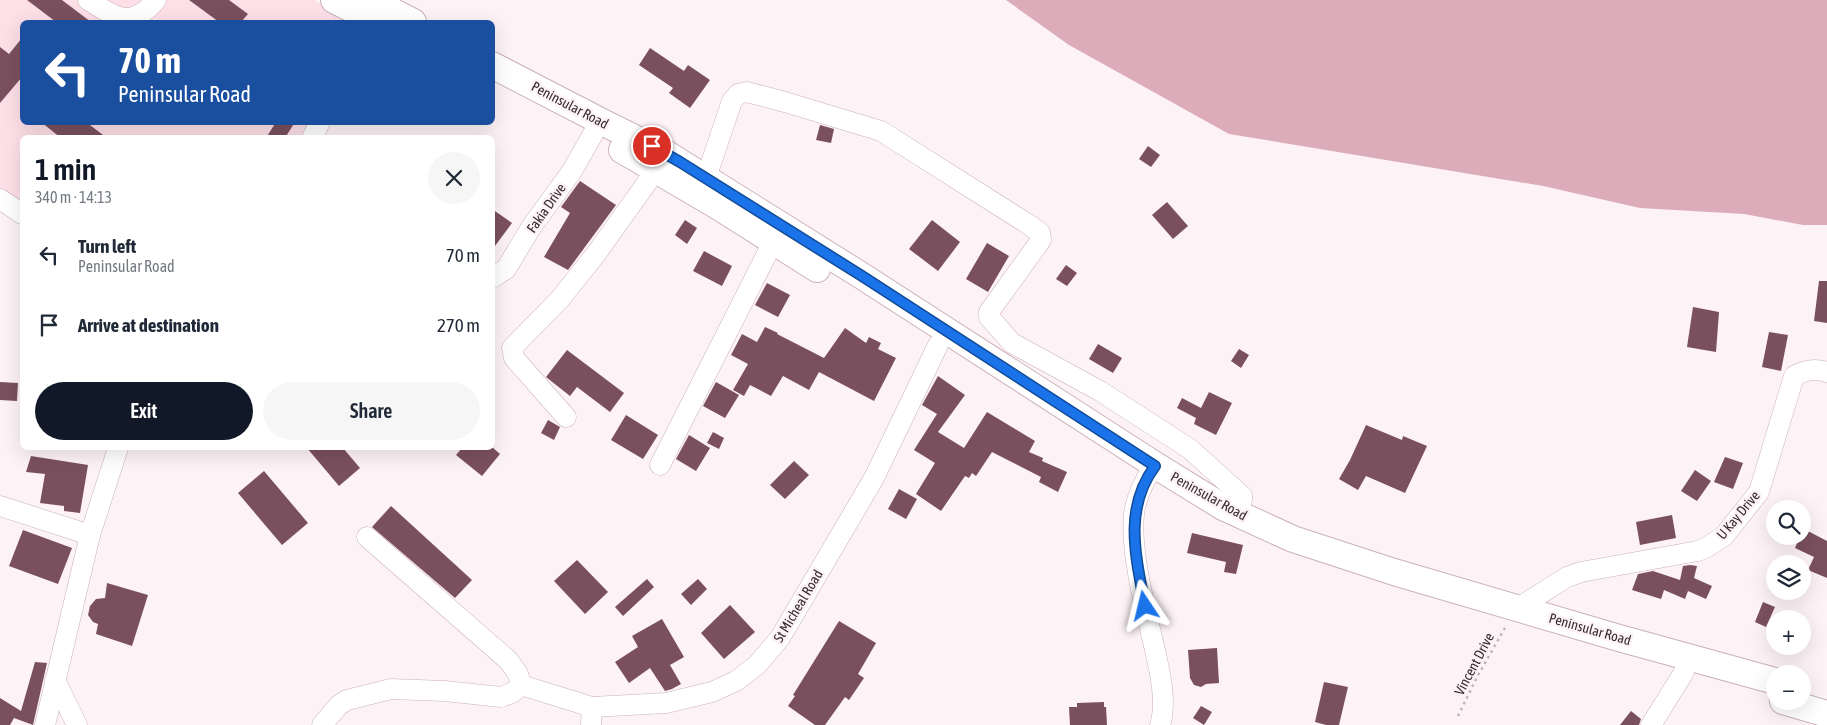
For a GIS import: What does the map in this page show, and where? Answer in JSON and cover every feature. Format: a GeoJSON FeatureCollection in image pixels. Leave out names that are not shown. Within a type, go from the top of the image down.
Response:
{"type":"FeatureCollection","features":[{"type":"Feature","properties":{"kind":"main road"},"geometry":{"type":"LineString","coordinates":[[334,0],[372,20]]}},
{"type":"Feature","properties":{"kind":"main road"},"geometry":{"type":"LineString","coordinates":[[371,0],[409,20]]}},
{"type":"Feature","properties":{"kind":"main road","name":"Peninsular Road"},"geometry":{"type":"LineString","coordinates":[[495,67],[606,124],[773,242],[1012,391],[1150,472],[1293,539],[1684,672],[1766,696]]}},
{"type":"Feature","properties":{"kind":"main road","name":"Peninsular Road"},"geometry":{"type":"LineString","coordinates":[[495,85],[593,134],[706,178],[862,276],[1150,472],[1212,521],[1291,554],[1388,587],[1619,638],[1766,679]]}},
{"type":"Feature","properties":{"kind":"main road"},"geometry":{"type":"LineString","coordinates":[[1811,692],[1827,696]]}},
{"type":"Feature","properties":{"kind":"main road"},"geometry":{"type":"LineString","coordinates":[[1811,709],[1827,714]]}},
{"type":"Feature","properties":{"kind":"street"},"geometry":{"type":"LineString","coordinates":[[88,0],[111,15],[126,18],[138,17],[156,0]]}},
{"type":"Feature","properties":{"kind":"street"},"geometry":{"type":"LineString","coordinates":[[706,178],[732,101],[738,94],[747,92],[881,130],[998,204],[1040,233],[1041,240],[989,312],[992,320],[1012,343],[1100,391],[1190,449],[1242,496],[1236,513]]}},
{"type":"Feature","properties":{"kind":"street","name":"Fakia Drive"},"geometry":{"type":"LineString","coordinates":[[495,276],[506,268],[532,226],[572,172],[593,134]]}},
{"type":"Feature","properties":{"kind":"street"},"geometry":{"type":"LineString","coordinates":[[566,417],[514,358],[512,348],[560,299],[626,214],[662,162]]}},
{"type":"Feature","properties":{"kind":"street"},"geometry":{"type":"LineString","coordinates":[[0,199],[20,213]]}},
{"type":"Feature","properties":{"kind":"street"},"geometry":{"type":"LineString","coordinates":[[660,465],[773,242]]}},
{"type":"Feature","properties":{"kind":"street","name":"St Micheal Road"},"geometry":{"type":"LineString","coordinates":[[521,685],[592,716],[666,703],[712,692],[736,681],[757,665],[780,638],[874,478],[938,345]]}},
{"type":"Feature","properties":{"kind":"street","name":"U Kay Drive"},"geometry":{"type":"LineString","coordinates":[[1513,615],[1567,577],[1581,572],[1698,551],[1708,548],[1724,536],[1759,492],[1794,376],[1803,371],[1818,369],[1827,372]]}},
{"type":"Feature","properties":{"kind":"street"},"geometry":{"type":"LineString","coordinates":[[46,725],[90,535],[117,450]]}},
{"type":"Feature","properties":{"kind":"street"},"geometry":{"type":"LineString","coordinates":[[1150,472],[1134,513],[1135,548],[1145,606],[1161,675],[1162,718],[1160,725]]}},
{"type":"Feature","properties":{"kind":"street"},"geometry":{"type":"LineString","coordinates":[[0,506],[90,535]]}},
{"type":"Feature","properties":{"kind":"street"},"geometry":{"type":"LineString","coordinates":[[322,725],[339,705],[347,700],[391,689],[445,691],[501,697],[512,693],[521,685],[518,674],[509,661],[367,537]]}},
{"type":"Feature","properties":{"kind":"street"},"geometry":{"type":"LineString","coordinates":[[1651,725],[1684,672]]}},
{"type":"Feature","properties":{"kind":"street"},"geometry":{"type":"LineString","coordinates":[[55,680],[77,725]]}},
{"type":"Feature","properties":{"kind":"path","name":"Vincent Drive"},"geometry":{"type":"LineString","coordinates":[[1458,716],[1477,677],[1513,615]]}},
{"type":"Feature","properties":{"kind":"shaded area"},"geometry":{"type":"Polygon","coordinates":[[[0,0],[314,0],[349,20],[20,20],[20,125],[311,125],[304,135],[20,135],[20,203],[0,188],[0,0]]]}},
{"type":"Feature","properties":{"kind":"shaded area"},"geometry":{"type":"Polygon","coordinates":[[[1006,0],[1827,0],[1827,225],[1803,225],[1744,214],[1640,208],[1543,186],[1229,134],[1069,45],[1006,0]]]}},
{"type":"Feature","properties":{"kind":"building"},"geometry":{"type":"Polygon","coordinates":[[[27,0],[62,0],[88,20],[53,20],[27,0]]]}},
{"type":"Feature","properties":{"kind":"building"},"geometry":{"type":"Polygon","coordinates":[[[189,0],[229,0],[248,14],[243,20],[216,20],[189,0]]]}},
{"type":"Feature","properties":{"kind":"building"},"geometry":{"type":"Polygon","coordinates":[[[20,40],[20,79],[0,103],[0,47],[9,54],[20,40]]]}},
{"type":"Feature","properties":{"kind":"building"},"geometry":{"type":"Polygon","coordinates":[[[650,48],[684,71],[688,65],[710,80],[690,108],[669,93],[673,88],[639,65],[650,48]]]}},
{"type":"Feature","properties":{"kind":"building"},"geometry":{"type":"Polygon","coordinates":[[[45,125],[90,125],[103,135],[57,135],[45,125]]]}},
{"type":"Feature","properties":{"kind":"building"},"geometry":{"type":"Polygon","coordinates":[[[274,125],[293,125],[287,135],[268,135],[274,125]]]}},
{"type":"Feature","properties":{"kind":"building"},"geometry":{"type":"Polygon","coordinates":[[[820,125],[834,129],[831,143],[816,140],[820,125]]]}},
{"type":"Feature","properties":{"kind":"building"},"geometry":{"type":"Polygon","coordinates":[[[1148,146],[1160,155],[1151,167],[1139,159],[1148,146]]]}},
{"type":"Feature","properties":{"kind":"building"},"geometry":{"type":"Polygon","coordinates":[[[580,181],[616,205],[568,270],[544,257],[570,213],[561,207],[580,181]]]}},
{"type":"Feature","properties":{"kind":"building"},"geometry":{"type":"Polygon","coordinates":[[[1167,202],[1188,226],[1173,239],[1152,215],[1167,202]]]}},
{"type":"Feature","properties":{"kind":"building"},"geometry":{"type":"Polygon","coordinates":[[[495,211],[512,223],[495,246],[495,211]]]}},
{"type":"Feature","properties":{"kind":"building"},"geometry":{"type":"Polygon","coordinates":[[[685,220],[697,228],[687,244],[675,235],[685,220]]]}},
{"type":"Feature","properties":{"kind":"building"},"geometry":{"type":"Polygon","coordinates":[[[932,220],[960,242],[938,271],[909,249],[932,220]]]}},
{"type":"Feature","properties":{"kind":"building"},"geometry":{"type":"Polygon","coordinates":[[[987,243],[1009,256],[988,292],[966,279],[987,243]]]}},
{"type":"Feature","properties":{"kind":"building"},"geometry":{"type":"Polygon","coordinates":[[[704,251],[732,266],[722,286],[693,271],[704,251]]]}},
{"type":"Feature","properties":{"kind":"building"},"geometry":{"type":"Polygon","coordinates":[[[1066,265],[1077,273],[1067,286],[1056,279],[1066,265]]]}},
{"type":"Feature","properties":{"kind":"building"},"geometry":{"type":"Polygon","coordinates":[[[1819,281],[1827,281],[1827,323],[1814,321],[1819,281]]]}},
{"type":"Feature","properties":{"kind":"building"},"geometry":{"type":"Polygon","coordinates":[[[767,283],[790,295],[778,317],[755,305],[767,283]]]}},
{"type":"Feature","properties":{"kind":"building"},"geometry":{"type":"Polygon","coordinates":[[[1693,307],[1719,312],[1716,352],[1687,347],[1693,307]]]}},
{"type":"Feature","properties":{"kind":"building"},"geometry":{"type":"Polygon","coordinates":[[[765,327],[824,358],[845,328],[866,343],[869,337],[881,343],[878,349],[896,358],[874,401],[819,372],[809,390],[783,376],[771,396],[750,385],[744,396],[733,390],[748,364],[731,355],[742,334],[757,342],[765,327]]]}},
{"type":"Feature","properties":{"kind":"building"},"geometry":{"type":"Polygon","coordinates":[[[1769,332],[1788,335],[1781,371],[1762,367],[1769,332]]]}},
{"type":"Feature","properties":{"kind":"building"},"geometry":{"type":"Polygon","coordinates":[[[1098,344],[1122,358],[1113,373],[1089,359],[1098,344]]]}},
{"type":"Feature","properties":{"kind":"building"},"geometry":{"type":"Polygon","coordinates":[[[1239,349],[1249,355],[1241,368],[1231,361],[1239,349]]]}},
{"type":"Feature","properties":{"kind":"building"},"geometry":{"type":"Polygon","coordinates":[[[567,350],[624,393],[610,412],[577,387],[570,396],[546,377],[567,350]]]}},
{"type":"Feature","properties":{"kind":"building"},"geometry":{"type":"Polygon","coordinates":[[[938,376],[965,395],[938,432],[964,448],[987,412],[1035,441],[1029,452],[1043,458],[1042,461],[1067,472],[1058,492],[1039,482],[1041,477],[992,452],[976,476],[972,473],[969,478],[965,476],[941,511],[916,494],[935,463],[914,450],[937,414],[922,405],[938,376]]]}},
{"type":"Feature","properties":{"kind":"building"},"geometry":{"type":"Polygon","coordinates":[[[0,382],[18,383],[17,401],[0,400],[0,382]]]}},
{"type":"Feature","properties":{"kind":"building"},"geometry":{"type":"Polygon","coordinates":[[[716,382],[739,395],[725,418],[703,406],[716,382]]]}},
{"type":"Feature","properties":{"kind":"building"},"geometry":{"type":"Polygon","coordinates":[[[1209,392],[1232,403],[1216,435],[1194,424],[1196,418],[1177,408],[1182,398],[1201,408],[1209,392]]]}},
{"type":"Feature","properties":{"kind":"building"},"geometry":{"type":"Polygon","coordinates":[[[626,415],[658,435],[643,459],[611,440],[626,415]]]}},
{"type":"Feature","properties":{"kind":"building"},"geometry":{"type":"Polygon","coordinates":[[[548,420],[560,427],[554,440],[541,433],[548,420]]]}},
{"type":"Feature","properties":{"kind":"building"},"geometry":{"type":"Polygon","coordinates":[[[1366,425],[1402,440],[1403,436],[1427,446],[1405,493],[1366,476],[1358,490],[1339,479],[1366,425]]]}},
{"type":"Feature","properties":{"kind":"building"},"geometry":{"type":"Polygon","coordinates":[[[713,432],[724,438],[719,449],[707,443],[713,432]]]}},
{"type":"Feature","properties":{"kind":"building"},"geometry":{"type":"Polygon","coordinates":[[[689,435],[710,448],[696,471],[676,459],[689,435]]]}},
{"type":"Feature","properties":{"kind":"building"},"geometry":{"type":"Polygon","coordinates":[[[309,450],[345,450],[360,468],[339,486],[309,450]]]}},
{"type":"Feature","properties":{"kind":"building"},"geometry":{"type":"Polygon","coordinates":[[[460,450],[495,450],[500,454],[482,476],[456,455],[460,450]]]}},
{"type":"Feature","properties":{"kind":"building"},"geometry":{"type":"Polygon","coordinates":[[[31,456],[88,465],[80,513],[64,511],[64,506],[40,503],[45,474],[26,472],[31,456]]]}},
{"type":"Feature","properties":{"kind":"building"},"geometry":{"type":"Polygon","coordinates":[[[1725,457],[1743,463],[1733,489],[1714,482],[1725,457]]]}},
{"type":"Feature","properties":{"kind":"building"},"geometry":{"type":"Polygon","coordinates":[[[794,461],[809,475],[785,499],[770,485],[794,461]]]}},
{"type":"Feature","properties":{"kind":"building"},"geometry":{"type":"Polygon","coordinates":[[[1695,470],[1711,481],[1697,501],[1681,491],[1695,470]]]}},
{"type":"Feature","properties":{"kind":"building"},"geometry":{"type":"Polygon","coordinates":[[[264,471],[308,523],[282,545],[238,493],[264,471]]]}},
{"type":"Feature","properties":{"kind":"building"},"geometry":{"type":"Polygon","coordinates":[[[899,489],[917,499],[906,519],[888,509],[899,489]]]}},
{"type":"Feature","properties":{"kind":"building"},"geometry":{"type":"Polygon","coordinates":[[[391,506],[472,580],[455,598],[372,527],[391,506]]]}},
{"type":"Feature","properties":{"kind":"building"},"geometry":{"type":"Polygon","coordinates":[[[1672,515],[1676,538],[1640,545],[1636,522],[1672,515]]]}},
{"type":"Feature","properties":{"kind":"building"},"geometry":{"type":"Polygon","coordinates":[[[23,530],[72,548],[58,584],[9,566],[23,530]]]}},
{"type":"Feature","properties":{"kind":"building"},"geometry":{"type":"Polygon","coordinates":[[[1192,533],[1243,545],[1236,574],[1224,572],[1226,562],[1187,553],[1192,533]]]}},
{"type":"Feature","properties":{"kind":"building"},"geometry":{"type":"Polygon","coordinates":[[[1811,533],[1827,541],[1827,578],[1811,571],[1811,564],[1814,557],[1795,548],[1796,545],[1811,545],[1811,533]]]}},
{"type":"Feature","properties":{"kind":"building"},"geometry":{"type":"Polygon","coordinates":[[[577,560],[608,592],[585,614],[554,581],[577,560]]]}},
{"type":"Feature","properties":{"kind":"building"},"geometry":{"type":"Polygon","coordinates":[[[1683,566],[1697,566],[1694,578],[1712,586],[1706,599],[1688,591],[1685,599],[1664,590],[1661,599],[1632,590],[1638,574],[1653,571],[1680,580],[1683,566]]]}},
{"type":"Feature","properties":{"kind":"building"},"geometry":{"type":"Polygon","coordinates":[[[647,579],[654,587],[623,616],[615,607],[647,579]]]}},
{"type":"Feature","properties":{"kind":"building"},"geometry":{"type":"Polygon","coordinates":[[[698,579],[707,589],[691,605],[681,594],[698,579]]]}},
{"type":"Feature","properties":{"kind":"building"},"geometry":{"type":"Polygon","coordinates":[[[107,583],[148,595],[132,646],[96,634],[98,624],[93,622],[88,615],[90,606],[96,599],[105,598],[107,583]]]}},
{"type":"Feature","properties":{"kind":"building"},"geometry":{"type":"Polygon","coordinates":[[[1763,602],[1775,607],[1774,610],[1766,610],[1766,627],[1755,622],[1763,602]]]}},
{"type":"Feature","properties":{"kind":"building"},"geometry":{"type":"Polygon","coordinates":[[[730,605],[755,632],[724,659],[701,633],[730,605]]]}},
{"type":"Feature","properties":{"kind":"building"},"geometry":{"type":"Polygon","coordinates":[[[662,619],[684,657],[670,665],[681,684],[665,691],[650,668],[629,683],[615,662],[638,647],[632,636],[662,619]]]}},
{"type":"Feature","properties":{"kind":"building"},"geometry":{"type":"Polygon","coordinates":[[[839,621],[876,643],[858,674],[864,678],[849,700],[845,697],[825,725],[815,725],[788,706],[839,621]]]}},
{"type":"Feature","properties":{"kind":"building"},"geometry":{"type":"Polygon","coordinates":[[[1217,648],[1219,683],[1206,684],[1201,687],[1194,685],[1190,678],[1188,650],[1217,648]]]}},
{"type":"Feature","properties":{"kind":"building"},"geometry":{"type":"Polygon","coordinates":[[[35,662],[47,663],[33,725],[14,718],[10,725],[0,725],[0,698],[21,711],[35,662]]]}},
{"type":"Feature","properties":{"kind":"building"},"geometry":{"type":"Polygon","coordinates":[[[1324,682],[1348,687],[1339,725],[1326,725],[1315,722],[1324,682]]]}},
{"type":"Feature","properties":{"kind":"building"},"geometry":{"type":"Polygon","coordinates":[[[1104,702],[1107,725],[1070,725],[1069,707],[1077,707],[1077,703],[1104,702]]]}},
{"type":"Feature","properties":{"kind":"building"},"geometry":{"type":"Polygon","coordinates":[[[1201,706],[1212,712],[1204,725],[1193,718],[1201,706]]]}},
{"type":"Feature","properties":{"kind":"building"},"geometry":{"type":"Polygon","coordinates":[[[1631,711],[1641,719],[1639,725],[1620,725],[1631,711]]]}},
{"type":"Feature","properties":{"kind":"route"},"geometry":{"type":"LineString","coordinates":[[652,146],[862,276],[1155,466],[1145,479],[1134,513],[1135,548],[1145,606]]}}]}
